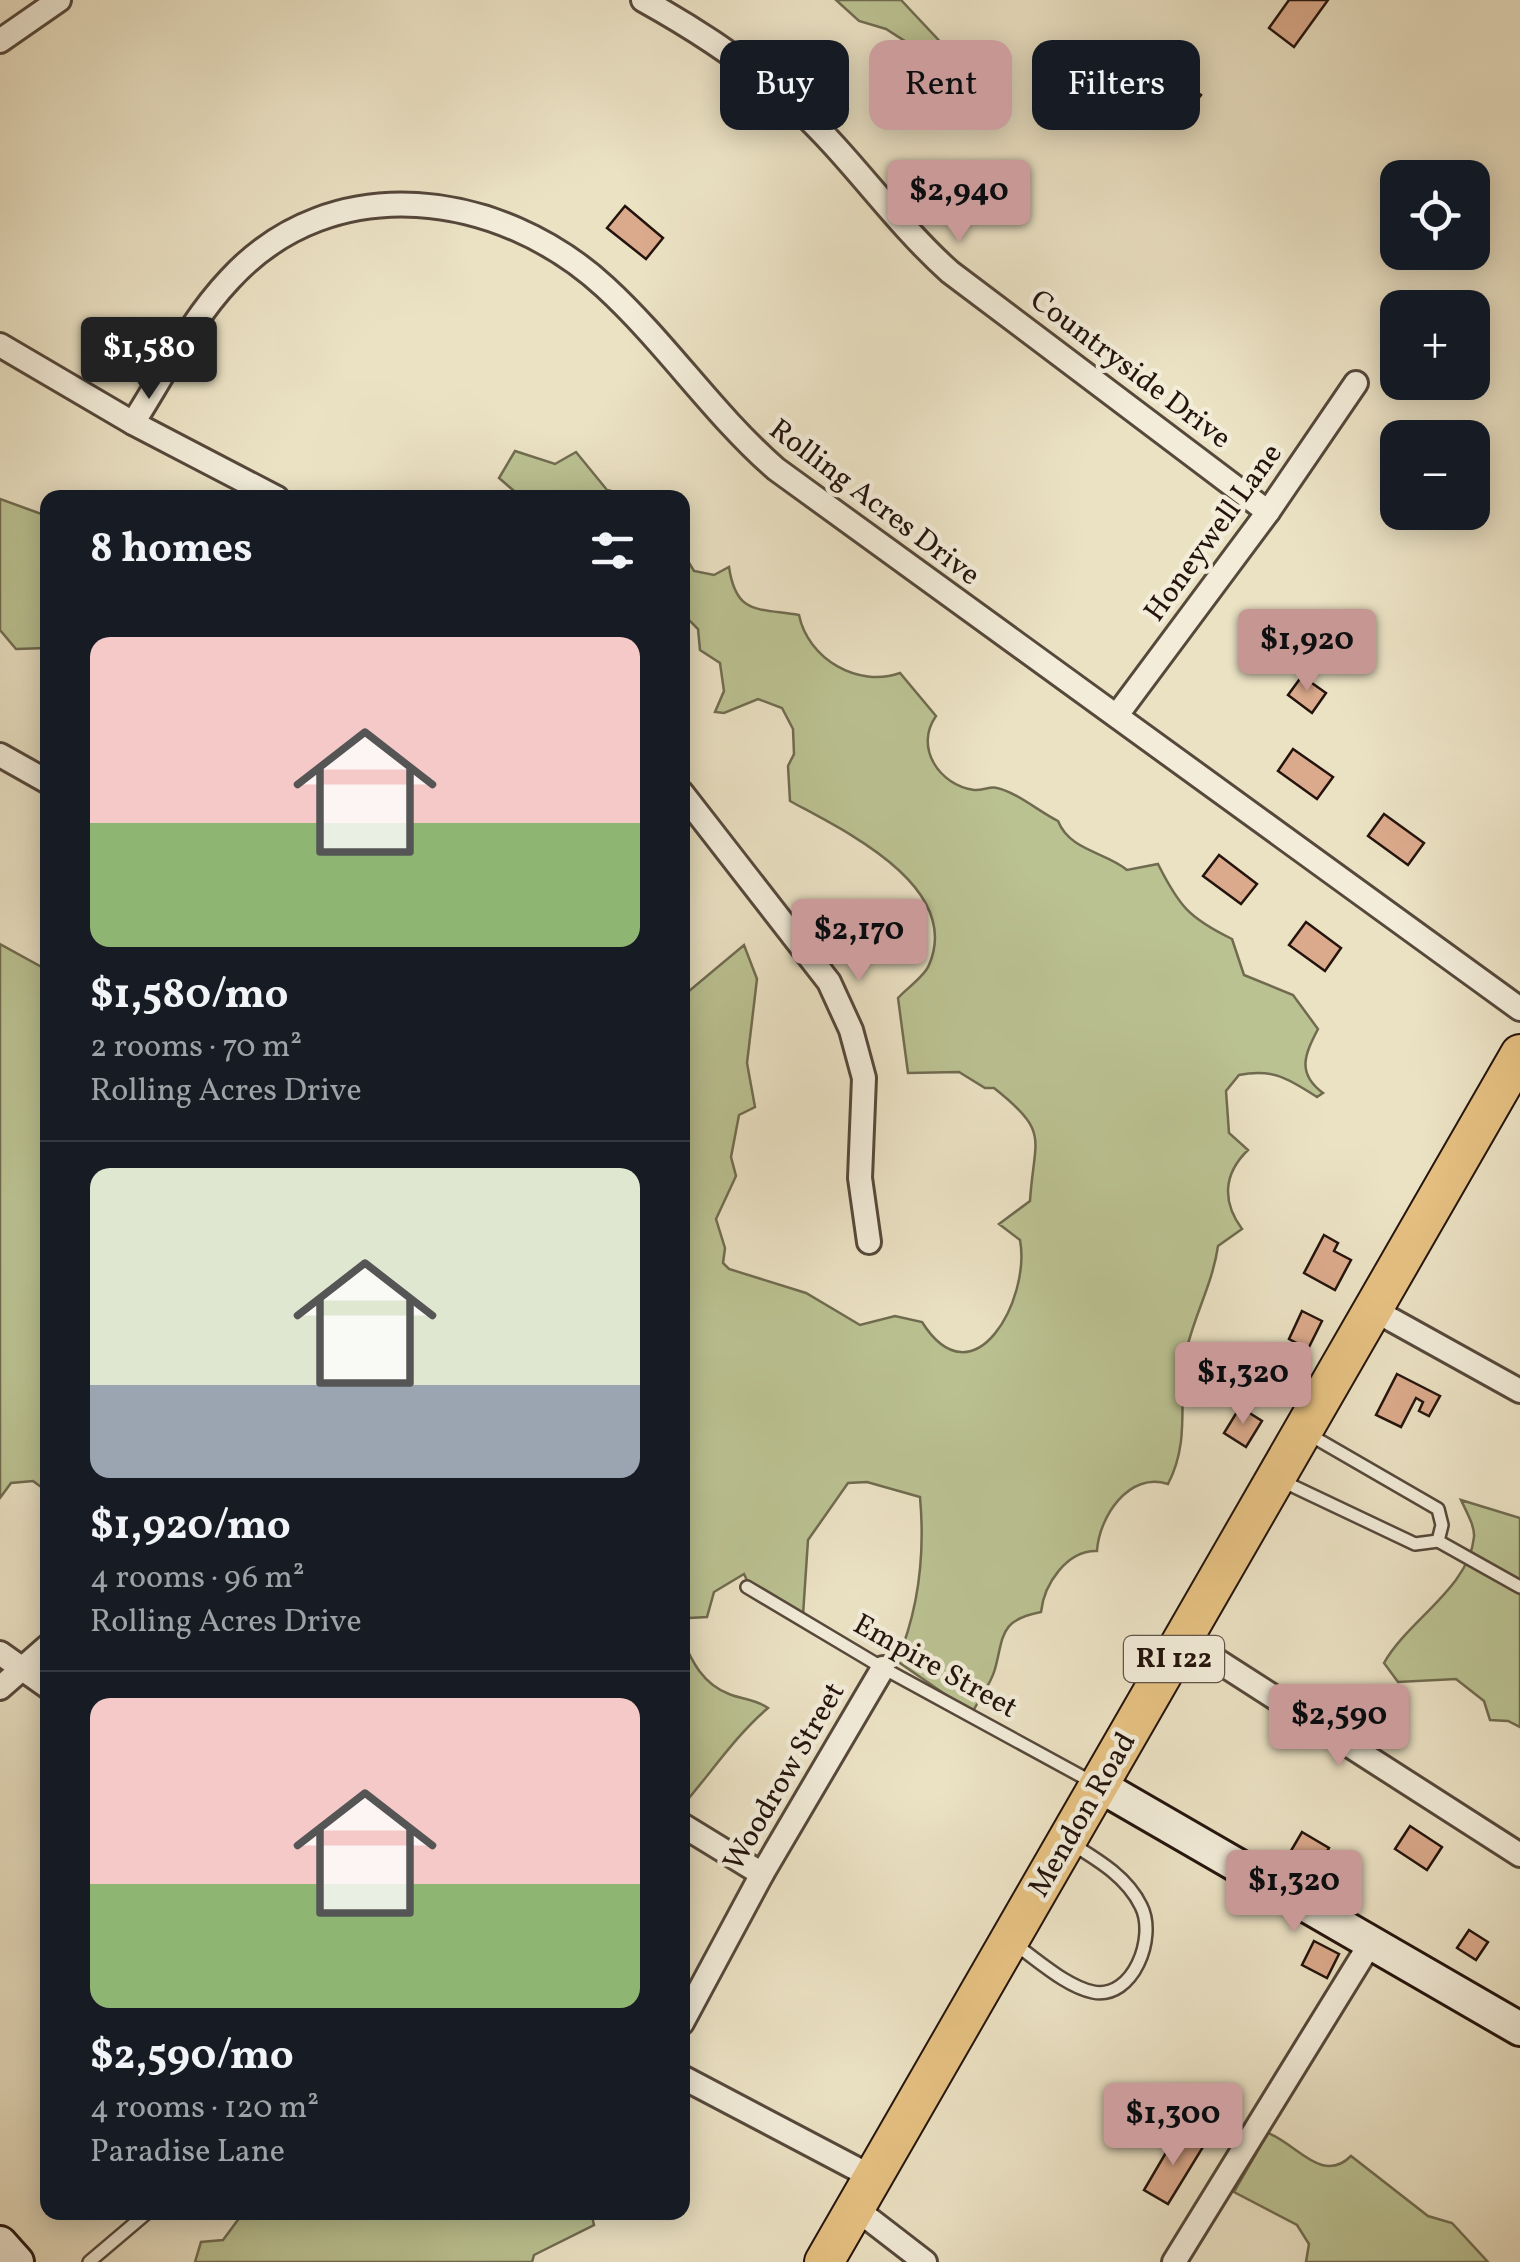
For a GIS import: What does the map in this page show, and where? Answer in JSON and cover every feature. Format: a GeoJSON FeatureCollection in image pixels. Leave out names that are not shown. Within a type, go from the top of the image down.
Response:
{"type":"FeatureCollection","features":[{"type":"Feature","properties":{"kind":"main road","name":"Mendon Road"},"geometry":{"type":"LineString","coordinates":[[824,2262],[1520,1054]]}},
{"type":"Feature","properties":{"kind":"street"},"geometry":{"type":"LineString","coordinates":[[0,41],[58,0]]}},
{"type":"Feature","properties":{"kind":"street","name":"Countryside Drive"},"geometry":{"type":"LineString","coordinates":[[643,0],[744,64],[796,106],[911,237],[950,272],[1268,512]]}},
{"type":"Feature","properties":{"kind":"street","name":"Rolling Acres Drive"},"geometry":{"type":"LineString","coordinates":[[133,424],[213,300],[275,239],[316,220],[389,205],[440,204],[481,214],[558,254],[601,283],[639,319],[738,436],[776,470],[1520,1009]]}},
{"type":"Feature","properties":{"kind":"street"},"geometry":{"type":"LineString","coordinates":[[0,346],[133,424],[262,490]]}},
{"type":"Feature","properties":{"kind":"street","name":"Honeywell Lane"},"geometry":{"type":"LineString","coordinates":[[1117,715],[1268,512],[1356,383]]}},
{"type":"Feature","properties":{"kind":"street"},"geometry":{"type":"LineString","coordinates":[[0,755],[40,778]]}},
{"type":"Feature","properties":{"kind":"street"},"geometry":{"type":"LineString","coordinates":[[690,804],[829,982],[851,1030],[864,1078],[860,1178],[868,1242]]}},
{"type":"Feature","properties":{"kind":"street"},"geometry":{"type":"LineString","coordinates":[[1374,1310],[1520,1391]]}},
{"type":"Feature","properties":{"kind":"street"},"geometry":{"type":"LineString","coordinates":[[1185,1640],[1520,1855]]}},
{"type":"Feature","properties":{"kind":"street"},"geometry":{"type":"LineString","coordinates":[[0,1653],[40,1682]]}},
{"type":"Feature","properties":{"kind":"street"},"geometry":{"type":"LineString","coordinates":[[0,1688],[40,1653]]}},
{"type":"Feature","properties":{"kind":"street","name":"Woodrow Street"},"geometry":{"type":"LineString","coordinates":[[690,2008],[762,1874],[883,1668]]}},
{"type":"Feature","properties":{"kind":"street"},"geometry":{"type":"LineString","coordinates":[[1100,1786],[1520,2029]]}},
{"type":"Feature","properties":{"kind":"street"},"geometry":{"type":"LineString","coordinates":[[690,1830],[762,1874]]}},
{"type":"Feature","properties":{"kind":"street"},"geometry":{"type":"LineString","coordinates":[[1174,2262],[1370,1944]]}},
{"type":"Feature","properties":{"kind":"street"},"geometry":{"type":"LineString","coordinates":[[690,2083],[863,2193],[925,2262]]}},
{"type":"Feature","properties":{"kind":"street"},"geometry":{"type":"LineString","coordinates":[[0,2243],[17,2262]]}},
{"type":"Feature","properties":{"kind":"lane"},"geometry":{"type":"LineString","coordinates":[[1304,1431],[1438,1509],[1442,1525],[1438,1541]]}},
{"type":"Feature","properties":{"kind":"lane"},"geometry":{"type":"LineString","coordinates":[[1276,1478],[1414,1544],[1438,1541],[1520,1587]]}},
{"type":"Feature","properties":{"kind":"lane","name":"Empire Street"},"geometry":{"type":"LineString","coordinates":[[747,1587],[883,1668],[1100,1786]]}},
{"type":"Feature","properties":{"kind":"lane"},"geometry":{"type":"LineString","coordinates":[[1010,1941],[1080,1988],[1106,1994],[1119,1990],[1128,1980],[1143,1948],[1143,1908],[1120,1877],[1068,1842]]}},
{"type":"Feature","properties":{"kind":"lane"},"geometry":{"type":"LineString","coordinates":[[89,2262],[139,2220]]}},
{"type":"Feature","properties":{"kind":"green space"},"geometry":{"type":"Polygon","coordinates":[[[836,0],[901,0],[939,40],[903,40],[886,29],[859,21],[836,0]]]}},
{"type":"Feature","properties":{"kind":"green space"},"geometry":{"type":"Polygon","coordinates":[[[515,451],[555,464],[576,452],[607,490],[513,490],[499,478],[515,451]]]}},
{"type":"Feature","properties":{"kind":"green space"},"geometry":{"type":"Polygon","coordinates":[[[0,499],[40,513],[40,648],[16,649],[0,630],[0,499]]]}},
{"type":"Feature","properties":{"kind":"green space"},"geometry":{"type":"Polygon","coordinates":[[[690,564],[694,571],[714,575],[729,567],[732,583],[743,601],[760,609],[799,615],[813,645],[837,666],[868,676],[900,673],[936,716],[930,728],[929,752],[950,781],[974,790],[994,788],[1012,794],[1058,821],[1080,845],[1127,870],[1158,864],[1187,909],[1232,939],[1244,975],[1293,995],[1318,1029],[1305,1063],[1309,1078],[1323,1093],[1317,1097],[1289,1080],[1262,1073],[1239,1075],[1226,1091],[1229,1133],[1248,1150],[1234,1169],[1228,1188],[1231,1209],[1242,1229],[1218,1246],[1188,1344],[1180,1449],[1168,1484],[1141,1484],[1129,1491],[1103,1524],[1097,1551],[1067,1562],[1052,1580],[1041,1612],[1010,1625],[1002,1639],[993,1675],[972,1713],[897,1661],[911,1621],[919,1580],[920,1497],[867,1482],[848,1483],[808,1540],[803,1615],[752,1591],[744,1574],[714,1592],[707,1617],[690,1618],[690,990],[744,945],[757,979],[747,1063],[755,1107],[739,1115],[731,1157],[736,1176],[716,1219],[725,1248],[723,1263],[729,1269],[806,1293],[860,1325],[895,1316],[922,1322],[942,1344],[961,1352],[979,1348],[995,1334],[1017,1289],[1020,1240],[999,1224],[1030,1201],[1035,1149],[1035,1137],[1024,1116],[994,1088],[985,1088],[959,1072],[908,1073],[898,998],[929,965],[935,936],[929,910],[914,886],[892,864],[790,801],[788,766],[794,754],[793,729],[782,708],[758,699],[724,713],[715,712],[724,691],[720,663],[700,650],[698,629],[690,621],[690,564]]]}},
{"type":"Feature","properties":{"kind":"green space"},"geometry":{"type":"Polygon","coordinates":[[[0,944],[40,966],[40,1486],[33,1481],[11,1483],[0,1498],[0,944]]]}},
{"type":"Feature","properties":{"kind":"green space"},"geometry":{"type":"Polygon","coordinates":[[[1461,1500],[1520,1518],[1520,1727],[1508,1721],[1490,1720],[1484,1701],[1456,1679],[1398,1682],[1384,1663],[1407,1632],[1450,1588],[1470,1555],[1474,1533],[1461,1500]]]}},
{"type":"Feature","properties":{"kind":"green space"},"geometry":{"type":"Polygon","coordinates":[[[690,1655],[712,1684],[768,1708],[690,1796],[690,1655]]]}},
{"type":"Feature","properties":{"kind":"green space"},"geometry":{"type":"Polygon","coordinates":[[[1268,2133],[1319,2164],[1340,2164],[1351,2156],[1428,2216],[1452,2223],[1488,2262],[1306,2262],[1309,2244],[1297,2225],[1234,2192],[1268,2133]]]}},
{"type":"Feature","properties":{"kind":"green space"},"geometry":{"type":"Polygon","coordinates":[[[238,2220],[593,2220],[594,2225],[534,2255],[532,2262],[195,2262],[201,2242],[223,2240],[238,2220]]]}},
{"type":"Feature","properties":{"kind":"building"},"geometry":{"type":"Polygon","coordinates":[[[1289,0],[1328,0],[1294,47],[1269,28],[1289,0]]]}},
{"type":"Feature","properties":{"kind":"building"},"geometry":{"type":"Polygon","coordinates":[[[625,206],[663,238],[646,259],[607,228],[625,206]]]}},
{"type":"Feature","properties":{"kind":"building"},"geometry":{"type":"Polygon","coordinates":[[[1302,676],[1326,693],[1312,713],[1288,695],[1302,676]]]}},
{"type":"Feature","properties":{"kind":"building"},"geometry":{"type":"Polygon","coordinates":[[[1293,749],[1333,777],[1317,799],[1278,771],[1293,749]]]}},
{"type":"Feature","properties":{"kind":"building"},"geometry":{"type":"Polygon","coordinates":[[[1384,814],[1424,843],[1408,865],[1368,836],[1384,814]]]}},
{"type":"Feature","properties":{"kind":"building"},"geometry":{"type":"Polygon","coordinates":[[[1219,855],[1257,884],[1241,904],[1203,876],[1219,855]]]}},
{"type":"Feature","properties":{"kind":"building"},"geometry":{"type":"Polygon","coordinates":[[[1306,922],[1341,948],[1325,971],[1289,945],[1306,922]]]}},
{"type":"Feature","properties":{"kind":"building"},"geometry":{"type":"Polygon","coordinates":[[[1324,1235],[1338,1243],[1334,1251],[1351,1260],[1335,1290],[1304,1273],[1324,1235]]]}},
{"type":"Feature","properties":{"kind":"building"},"geometry":{"type":"Polygon","coordinates":[[[1302,1311],[1322,1321],[1308,1349],[1289,1339],[1302,1311]]]}},
{"type":"Feature","properties":{"kind":"building"},"geometry":{"type":"Polygon","coordinates":[[[1397,1374],[1440,1396],[1429,1416],[1419,1411],[1423,1402],[1416,1398],[1401,1427],[1376,1415],[1397,1374]]]}},
{"type":"Feature","properties":{"kind":"building"},"geometry":{"type":"Polygon","coordinates":[[[1240,1407],[1262,1421],[1246,1447],[1224,1433],[1240,1407]]]}},
{"type":"Feature","properties":{"kind":"building"},"geometry":{"type":"Polygon","coordinates":[[[1366,1693],[1384,1706],[1368,1730],[1349,1717],[1366,1693]]]}},
{"type":"Feature","properties":{"kind":"building"},"geometry":{"type":"Polygon","coordinates":[[[1410,1826],[1442,1847],[1427,1870],[1395,1849],[1410,1826]]]}},
{"type":"Feature","properties":{"kind":"building"},"geometry":{"type":"Polygon","coordinates":[[[1302,1832],[1329,1848],[1309,1882],[1282,1866],[1302,1832]]]}},
{"type":"Feature","properties":{"kind":"building"},"geometry":{"type":"Polygon","coordinates":[[[1469,1930],[1488,1942],[1476,1960],[1457,1948],[1469,1930]]]}},
{"type":"Feature","properties":{"kind":"building"},"geometry":{"type":"Polygon","coordinates":[[[1314,1941],[1339,1954],[1327,1978],[1302,1965],[1314,1941]]]}},
{"type":"Feature","properties":{"kind":"building"},"geometry":{"type":"Polygon","coordinates":[[[1178,2132],[1203,2147],[1168,2204],[1144,2190],[1178,2132]]]}}]}
